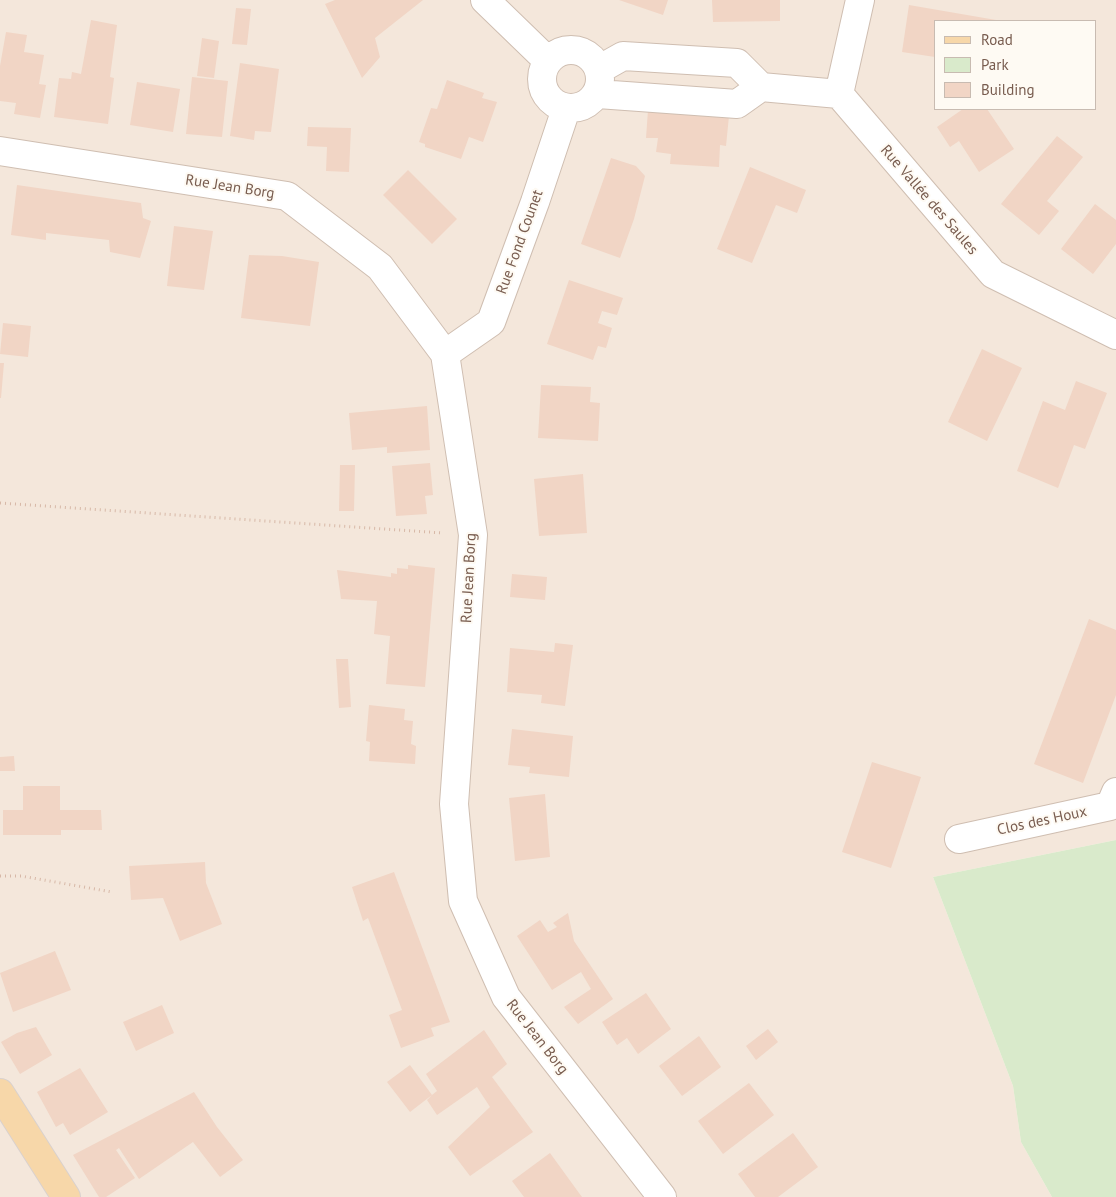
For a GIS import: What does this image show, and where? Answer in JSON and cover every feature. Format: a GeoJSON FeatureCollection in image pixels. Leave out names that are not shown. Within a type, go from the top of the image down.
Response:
{"type":"FeatureCollection","features":[{"type":"Feature","properties":{"kind":"main road"},"geometry":{"type":"LineString","coordinates":[[0,1092],[66,1197]]}},
{"type":"Feature","properties":{"kind":"street"},"geometry":{"type":"LineString","coordinates":[[485,0],[547,60]]}},
{"type":"Feature","properties":{"kind":"street"},"geometry":{"type":"LineString","coordinates":[[599,81],[587,52],[566,49],[547,60],[541,80],[548,99],[566,109],[584,106],[599,81],[623,56],[737,63],[761,87],[839,94],[860,0]]}},
{"type":"Feature","properties":{"kind":"street"},"geometry":{"type":"LineString","coordinates":[[599,81],[737,104],[761,87]]}},
{"type":"Feature","properties":{"kind":"street","name":"Rue Vallée des Saules"},"geometry":{"type":"LineString","coordinates":[[839,94],[993,274],[1116,335]]}},
{"type":"Feature","properties":{"kind":"street","name":"Rue Fond Counet"},"geometry":{"type":"LineString","coordinates":[[445,354],[491,322],[535,202],[566,109]]}},
{"type":"Feature","properties":{"kind":"street","name":"Rue Jean Borg"},"geometry":{"type":"LineString","coordinates":[[0,151],[287,196],[380,267],[445,354],[473,535],[454,804],[463,901],[506,997],[662,1197]]}},
{"type":"Feature","properties":{"kind":"street","name":"Clos des Houx"},"geometry":{"type":"LineString","coordinates":[[959,838],[1110,806],[1116,792]]}},
{"type":"Feature","properties":{"kind":"path"},"geometry":{"type":"LineString","coordinates":[[0,503],[473,535]]}},
{"type":"Feature","properties":{"kind":"path"},"geometry":{"type":"LineString","coordinates":[[0,876],[22,876],[112,892]]}},
{"type":"Feature","properties":{"kind":"shaded area"},"geometry":{"type":"Polygon","coordinates":[[[0,0],[1116,0],[1116,840],[933,877],[1013,1086],[1021,1142],[1052,1197],[0,1197],[0,0]]]}},
{"type":"Feature","properties":{"kind":"green space"},"geometry":{"type":"Polygon","coordinates":[[[1116,840],[1116,1197],[1052,1197],[1021,1142],[1013,1086],[933,877],[1116,840]]]}},
{"type":"Feature","properties":{"kind":"building"},"geometry":{"type":"Polygon","coordinates":[[[335,0],[423,0],[375,38],[380,57],[362,78],[325,4],[335,0]]]}},
{"type":"Feature","properties":{"kind":"building"},"geometry":{"type":"Polygon","coordinates":[[[619,0],[668,0],[663,15],[619,0]]]}},
{"type":"Feature","properties":{"kind":"building"},"geometry":{"type":"Polygon","coordinates":[[[712,0],[780,0],[780,21],[713,22],[712,0]]]}},
{"type":"Feature","properties":{"kind":"building"},"geometry":{"type":"Polygon","coordinates":[[[909,5],[996,20],[934,20],[934,57],[902,52],[909,5]]]}},
{"type":"Feature","properties":{"kind":"building"},"geometry":{"type":"Polygon","coordinates":[[[236,8],[251,9],[247,45],[232,44],[236,8]]]}},
{"type":"Feature","properties":{"kind":"building"},"geometry":{"type":"Polygon","coordinates":[[[91,20],[117,25],[110,77],[114,78],[108,124],[54,117],[59,78],[71,79],[72,72],[81,74],[91,20]]]}},
{"type":"Feature","properties":{"kind":"building"},"geometry":{"type":"Polygon","coordinates":[[[6,32],[27,35],[24,52],[44,55],[39,84],[46,85],[40,118],[14,114],[16,103],[0,101],[0,66],[6,32]]]}},
{"type":"Feature","properties":{"kind":"building"},"geometry":{"type":"Polygon","coordinates":[[[202,38],[219,41],[214,78],[197,76],[202,38]]]}},
{"type":"Feature","properties":{"kind":"building"},"geometry":{"type":"Polygon","coordinates":[[[240,63],[279,69],[271,132],[255,131],[254,140],[230,136],[240,63]]]}},
{"type":"Feature","properties":{"kind":"building"},"geometry":{"type":"Polygon","coordinates":[[[192,77],[228,81],[222,137],[186,134],[192,77]]]}},
{"type":"Feature","properties":{"kind":"building"},"geometry":{"type":"Polygon","coordinates":[[[447,80],[484,93],[482,98],[497,102],[483,142],[469,137],[461,159],[425,147],[425,144],[419,142],[431,108],[437,109],[447,80]]]}},
{"type":"Feature","properties":{"kind":"building"},"geometry":{"type":"Polygon","coordinates":[[[137,82],[180,89],[173,132],[130,125],[137,82]]]}},
{"type":"Feature","properties":{"kind":"building"},"geometry":{"type":"Polygon","coordinates":[[[648,110],[729,116],[726,146],[720,145],[719,167],[670,164],[671,154],[656,152],[658,138],[646,138],[648,110]]]}},
{"type":"Feature","properties":{"kind":"building"},"geometry":{"type":"Polygon","coordinates":[[[962,110],[988,110],[1014,149],[979,172],[959,141],[950,147],[937,127],[962,110]]]}},
{"type":"Feature","properties":{"kind":"building"},"geometry":{"type":"Polygon","coordinates":[[[308,127],[351,128],[349,172],[326,171],[327,147],[307,146],[308,127]]]}},
{"type":"Feature","properties":{"kind":"building"},"geometry":{"type":"Polygon","coordinates":[[[1057,136],[1083,157],[1047,201],[1059,211],[1039,235],[1001,204],[1057,136]]]}},
{"type":"Feature","properties":{"kind":"building"},"geometry":{"type":"Polygon","coordinates":[[[611,158],[636,166],[645,176],[634,219],[620,258],[581,244],[611,158]]]}},
{"type":"Feature","properties":{"kind":"building"},"geometry":{"type":"Polygon","coordinates":[[[750,167],[806,190],[797,213],[776,205],[752,263],[717,249],[750,167]]]}},
{"type":"Feature","properties":{"kind":"building"},"geometry":{"type":"Polygon","coordinates":[[[408,170],[457,219],[432,244],[383,195],[408,170]]]}},
{"type":"Feature","properties":{"kind":"building"},"geometry":{"type":"Polygon","coordinates":[[[17,185],[141,203],[143,218],[151,221],[140,258],[110,252],[109,240],[46,233],[46,240],[11,235],[17,185]]]}},
{"type":"Feature","properties":{"kind":"building"},"geometry":{"type":"Polygon","coordinates":[[[1095,204],[1116,220],[1116,244],[1093,274],[1061,249],[1095,204]]]}},
{"type":"Feature","properties":{"kind":"building"},"geometry":{"type":"Polygon","coordinates":[[[174,226],[213,231],[204,290],[167,286],[174,226]]]}},
{"type":"Feature","properties":{"kind":"building"},"geometry":{"type":"Polygon","coordinates":[[[249,255],[282,256],[319,262],[310,326],[241,318],[249,255]]]}},
{"type":"Feature","properties":{"kind":"building"},"geometry":{"type":"Polygon","coordinates":[[[569,280],[623,298],[617,315],[602,311],[598,323],[612,328],[606,348],[598,346],[593,360],[547,344],[569,280]]]}},
{"type":"Feature","properties":{"kind":"building"},"geometry":{"type":"Polygon","coordinates":[[[3,323],[31,326],[28,357],[0,354],[3,323]]]}},
{"type":"Feature","properties":{"kind":"building"},"geometry":{"type":"Polygon","coordinates":[[[982,349],[1022,368],[987,441],[948,422],[982,349]]]}},
{"type":"Feature","properties":{"kind":"building"},"geometry":{"type":"Polygon","coordinates":[[[0,363],[4,363],[1,398],[0,398],[0,363]]]}},
{"type":"Feature","properties":{"kind":"building"},"geometry":{"type":"Polygon","coordinates":[[[1076,381],[1107,393],[1085,449],[1074,445],[1058,488],[1017,471],[1043,401],[1065,410],[1076,381]]]}},
{"type":"Feature","properties":{"kind":"building"},"geometry":{"type":"Polygon","coordinates":[[[541,385],[591,387],[590,402],[600,403],[598,441],[538,438],[541,385]]]}},
{"type":"Feature","properties":{"kind":"building"},"geometry":{"type":"Polygon","coordinates":[[[427,406],[430,450],[387,453],[387,447],[352,450],[349,413],[427,406]]]}},
{"type":"Feature","properties":{"kind":"building"},"geometry":{"type":"Polygon","coordinates":[[[430,463],[433,495],[425,496],[427,514],[396,516],[392,466],[430,463]]]}},
{"type":"Feature","properties":{"kind":"building"},"geometry":{"type":"Polygon","coordinates":[[[340,465],[355,465],[354,511],[339,511],[340,465]]]}},
{"type":"Feature","properties":{"kind":"building"},"geometry":{"type":"Polygon","coordinates":[[[583,474],[587,533],[539,536],[534,479],[583,474]]]}},
{"type":"Feature","properties":{"kind":"building"},"geometry":{"type":"Polygon","coordinates":[[[408,565],[435,568],[425,687],[386,684],[390,636],[374,634],[377,601],[341,599],[337,570],[391,577],[391,573],[397,574],[397,568],[408,569],[408,565]]]}},
{"type":"Feature","properties":{"kind":"building"},"geometry":{"type":"Polygon","coordinates":[[[512,574],[547,577],[545,600],[510,597],[512,574]]]}},
{"type":"Feature","properties":{"kind":"building"},"geometry":{"type":"Polygon","coordinates":[[[1089,619],[1116,630],[1116,695],[1083,783],[1034,764],[1089,619]]]}},
{"type":"Feature","properties":{"kind":"building"},"geometry":{"type":"Polygon","coordinates":[[[555,643],[573,645],[565,706],[541,703],[542,695],[507,692],[510,648],[554,652],[555,643]]]}},
{"type":"Feature","properties":{"kind":"building"},"geometry":{"type":"Polygon","coordinates":[[[336,659],[348,659],[351,707],[339,708],[336,659]]]}},
{"type":"Feature","properties":{"kind":"building"},"geometry":{"type":"Polygon","coordinates":[[[369,705],[405,709],[404,720],[413,721],[411,744],[416,746],[415,764],[369,761],[370,742],[366,741],[369,705]]]}},
{"type":"Feature","properties":{"kind":"building"},"geometry":{"type":"Polygon","coordinates":[[[512,729],[573,736],[569,777],[529,773],[530,767],[508,765],[512,729]]]}},
{"type":"Feature","properties":{"kind":"building"},"geometry":{"type":"Polygon","coordinates":[[[14,756],[15,771],[0,771],[0,757],[14,756]]]}},
{"type":"Feature","properties":{"kind":"building"},"geometry":{"type":"Polygon","coordinates":[[[872,762],[921,777],[891,868],[842,852],[872,762]]]}},
{"type":"Feature","properties":{"kind":"building"},"geometry":{"type":"Polygon","coordinates":[[[23,786],[60,786],[60,810],[101,810],[102,830],[61,830],[61,835],[3,835],[3,810],[23,810],[23,786]]]}},
{"type":"Feature","properties":{"kind":"building"},"geometry":{"type":"Polygon","coordinates":[[[545,794],[550,857],[515,861],[509,798],[545,794]]]}},
{"type":"Feature","properties":{"kind":"building"},"geometry":{"type":"Polygon","coordinates":[[[205,862],[206,883],[222,924],[180,941],[163,898],[131,900],[129,866],[205,862]]]}},
{"type":"Feature","properties":{"kind":"building"},"geometry":{"type":"Polygon","coordinates":[[[394,872],[450,1022],[431,1028],[434,1036],[401,1048],[389,1015],[402,1010],[368,918],[363,921],[352,887],[394,872]]]}},
{"type":"Feature","properties":{"kind":"building"},"geometry":{"type":"Polygon","coordinates":[[[568,913],[574,941],[613,999],[578,1024],[564,1007],[591,989],[581,972],[552,990],[517,936],[540,920],[548,932],[557,927],[553,923],[568,913]]]}},
{"type":"Feature","properties":{"kind":"building"},"geometry":{"type":"Polygon","coordinates":[[[55,951],[71,990],[13,1012],[0,973],[55,951]]]}},
{"type":"Feature","properties":{"kind":"building"},"geometry":{"type":"Polygon","coordinates":[[[646,993],[671,1029],[638,1054],[627,1038],[617,1045],[602,1022],[646,993]]]}},
{"type":"Feature","properties":{"kind":"building"},"geometry":{"type":"Polygon","coordinates":[[[162,1005],[174,1033],[136,1051],[123,1022],[162,1005]]]}},
{"type":"Feature","properties":{"kind":"building"},"geometry":{"type":"Polygon","coordinates":[[[36,1027],[52,1055],[20,1074],[1,1042],[17,1033],[36,1027]]]}},
{"type":"Feature","properties":{"kind":"building"},"geometry":{"type":"Polygon","coordinates":[[[768,1029],[778,1042],[756,1060],[746,1046],[768,1029]]]}},
{"type":"Feature","properties":{"kind":"building"},"geometry":{"type":"Polygon","coordinates":[[[484,1030],[507,1064],[492,1077],[533,1132],[470,1176],[448,1147],[490,1107],[477,1087],[437,1115],[427,1100],[437,1091],[426,1074],[484,1030]]]}},
{"type":"Feature","properties":{"kind":"building"},"geometry":{"type":"Polygon","coordinates":[[[699,1036],[721,1067],[682,1096],[659,1066],[699,1036]]]}},
{"type":"Feature","properties":{"kind":"building"},"geometry":{"type":"Polygon","coordinates":[[[410,1065],[432,1095],[410,1112],[387,1082],[410,1065]]]}},
{"type":"Feature","properties":{"kind":"building"},"geometry":{"type":"Polygon","coordinates":[[[80,1068],[108,1112],[70,1135],[63,1123],[56,1127],[37,1092],[80,1068]]]}},
{"type":"Feature","properties":{"kind":"building"},"geometry":{"type":"Polygon","coordinates":[[[749,1083],[774,1115],[723,1154],[698,1121],[749,1083]]]}},
{"type":"Feature","properties":{"kind":"building"},"geometry":{"type":"Polygon","coordinates":[[[194,1092],[217,1127],[243,1160],[220,1177],[193,1142],[139,1179],[119,1148],[116,1150],[135,1178],[106,1197],[99,1197],[73,1155],[194,1092]]]}},
{"type":"Feature","properties":{"kind":"building"},"geometry":{"type":"Polygon","coordinates":[[[793,1133],[818,1167],[778,1197],[755,1197],[738,1174],[793,1133]]]}},
{"type":"Feature","properties":{"kind":"building"},"geometry":{"type":"Polygon","coordinates":[[[550,1153],[582,1197],[524,1197],[512,1181],[550,1153]]]}}]}
